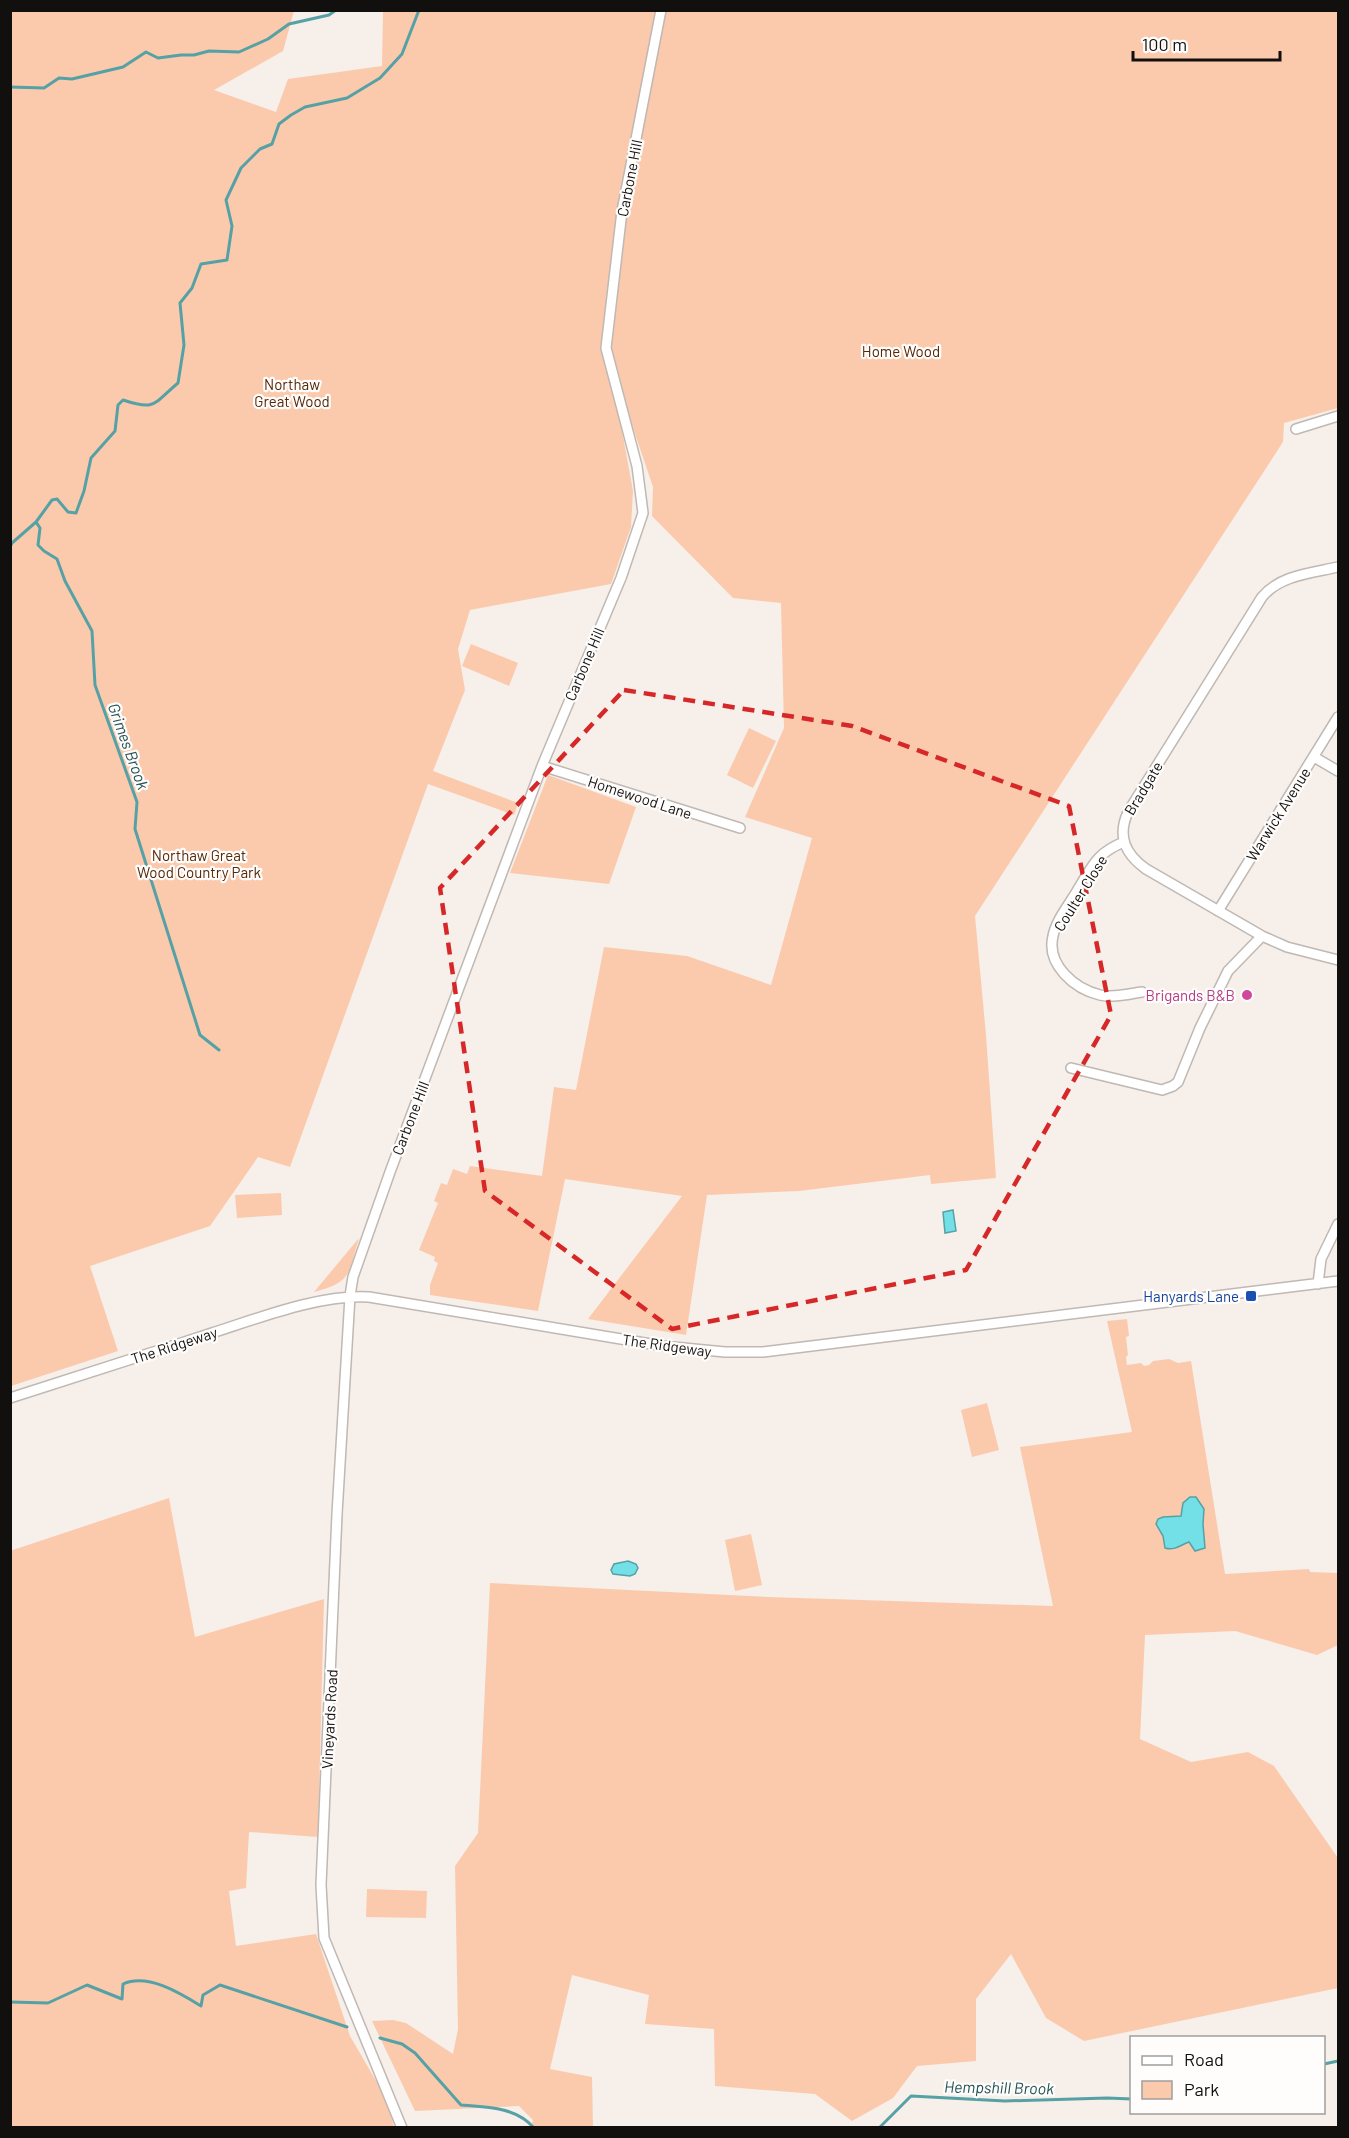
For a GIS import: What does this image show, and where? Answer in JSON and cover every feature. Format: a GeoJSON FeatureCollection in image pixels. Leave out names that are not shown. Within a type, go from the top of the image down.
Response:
{"type":"FeatureCollection","features":[{"type":"Feature","properties":{"kind":"street","name":"Carbone Hill"},"geometry":{"type":"LineString","coordinates":[[350,1296],[353,1277],[390,1172],[542,766],[621,578],[643,513],[637,466],[606,348],[622,211],[661,10]]}},
{"type":"Feature","properties":{"kind":"street"},"geometry":{"type":"LineString","coordinates":[[1296,429],[1338,416]]}},
{"type":"Feature","properties":{"kind":"street","name":"Bradgate"},"geometry":{"type":"LineString","coordinates":[[1124,843],[1122,829],[1128,812],[1262,597],[1274,585],[1281,582],[1338,567]]}},
{"type":"Feature","properties":{"kind":"street","name":"Warwick Avenue"},"geometry":{"type":"LineString","coordinates":[[1218,911],[1338,717]]}},
{"type":"Feature","properties":{"kind":"street"},"geometry":{"type":"LineString","coordinates":[[1314,757],[1338,771]]}},
{"type":"Feature","properties":{"kind":"street","name":"Homewood Lane"},"geometry":{"type":"LineString","coordinates":[[542,766],[740,828]]}},
{"type":"Feature","properties":{"kind":"street"},"geometry":{"type":"LineString","coordinates":[[1124,843],[1126,850],[1137,863],[1262,936],[1287,946],[1338,960]]}},
{"type":"Feature","properties":{"kind":"street","name":"Coulter Close"},"geometry":{"type":"LineString","coordinates":[[1124,843],[1112,847],[1099,856],[1059,921],[1052,941],[1053,953],[1062,971],[1071,981],[1090,992],[1115,997],[1142,992]]}},
{"type":"Feature","properties":{"kind":"street"},"geometry":{"type":"LineString","coordinates":[[1071,1068],[1162,1090],[1173,1086],[1178,1082],[1200,1028],[1228,971],[1262,936]]}},
{"type":"Feature","properties":{"kind":"street"},"geometry":{"type":"LineString","coordinates":[[1318,1284],[1321,1259],[1338,1224]]}},
{"type":"Feature","properties":{"kind":"street","name":"The Ridgeway"},"geometry":{"type":"LineString","coordinates":[[10,1398],[243,1323],[330,1298],[350,1296],[663,1346],[725,1352],[753,1352],[1338,1281]]}},
{"type":"Feature","properties":{"kind":"street","name":"Vineyards Road"},"geometry":{"type":"LineString","coordinates":[[350,1296],[336,1525],[321,1885],[324,1938],[402,2127]]}},
{"type":"Feature","properties":{"kind":"highlighted area"},"geometry":{"type":"Polygon","coordinates":[[[624,690],[852,726],[1069,806],[1111,1015],[966,1270],[672,1329],[485,1191],[440,888],[624,690]]]}},
{"type":"Feature","properties":{"kind":"green space"},"geometry":{"type":"Polygon","coordinates":[[[10,11],[294,11],[283,51],[214,90],[276,112],[288,79],[382,66],[383,11],[1338,11],[1338,408],[1284,423],[1283,442],[975,916],[996,1178],[931,1184],[930,1175],[799,1191],[707,1195],[686,1335],[588,1319],[682,1196],[565,1179],[538,1311],[430,1295],[430,1285],[438,1263],[434,1261],[435,1257],[419,1250],[438,1203],[434,1201],[441,1183],[447,1185],[453,1169],[467,1174],[470,1166],[542,1176],[554,1087],[576,1090],[604,947],[687,956],[771,985],[812,838],[745,817],[784,728],[781,603],[733,598],[652,516],[653,487],[608,354],[633,491],[631,527],[611,584],[470,610],[458,649],[465,690],[433,771],[518,803],[514,815],[428,784],[290,1167],[258,1157],[210,1226],[90,1266],[118,1351],[11,1386],[10,11]]]}},
{"type":"Feature","properties":{"kind":"green space"},"geometry":{"type":"Polygon","coordinates":[[[471,644],[518,663],[509,686],[462,666],[471,644]]]}},
{"type":"Feature","properties":{"kind":"green space"},"geometry":{"type":"Polygon","coordinates":[[[749,728],[776,741],[753,788],[727,775],[749,728]]]}},
{"type":"Feature","properties":{"kind":"green space"},"geometry":{"type":"Polygon","coordinates":[[[548,775],[636,807],[609,884],[510,873],[548,775]]]}},
{"type":"Feature","properties":{"kind":"green space"},"geometry":{"type":"Polygon","coordinates":[[[281,1193],[282,1215],[237,1218],[235,1195],[281,1193]]]}},
{"type":"Feature","properties":{"kind":"green space"},"geometry":{"type":"Polygon","coordinates":[[[359,1238],[350,1268],[342,1280],[314,1292],[359,1238]]]}},
{"type":"Feature","properties":{"kind":"green space"},"geometry":{"type":"Polygon","coordinates":[[[1127,1319],[1129,1336],[1126,1337],[1127,1365],[1141,1363],[1144,1366],[1153,1361],[1169,1359],[1178,1363],[1191,1361],[1225,1574],[1309,1569],[1310,1572],[1338,1573],[1338,1645],[1317,1655],[1235,1631],[1145,1635],[1140,1739],[1191,1762],[1248,1752],[1274,1766],[1338,1858],[1338,1988],[1084,2041],[1046,2018],[1011,1954],[976,1999],[976,2061],[917,2066],[893,2098],[852,2121],[815,2094],[715,2086],[714,2029],[645,2024],[649,1995],[572,1975],[550,2069],[592,2077],[593,2127],[531,2127],[533,2120],[519,2106],[415,2111],[372,2021],[393,2020],[406,2023],[453,2054],[458,2029],[455,1866],[478,1833],[490,1583],[768,1597],[1053,1606],[1020,1447],[1132,1432],[1107,1321],[1127,1319]]]}},
{"type":"Feature","properties":{"kind":"green space"},"geometry":{"type":"Polygon","coordinates":[[[987,1403],[999,1450],[972,1457],[961,1410],[987,1403]]]}},
{"type":"Feature","properties":{"kind":"green space"},"geometry":{"type":"Polygon","coordinates":[[[169,1498],[195,1637],[324,1599],[318,1837],[249,1832],[246,1888],[229,1891],[236,1946],[316,1934],[350,2036],[386,2098],[394,2127],[11,2127],[10,1551],[169,1498]]]}},
{"type":"Feature","properties":{"kind":"green space"},"geometry":{"type":"Polygon","coordinates":[[[751,1534],[762,1585],[735,1591],[725,1540],[751,1534]]]}},
{"type":"Feature","properties":{"kind":"green space"},"geometry":{"type":"Polygon","coordinates":[[[367,1889],[427,1891],[426,1918],[366,1917],[367,1889]]]}},
{"type":"Feature","properties":{"kind":"water"},"geometry":{"type":"Polygon","coordinates":[[[953,1210],[956,1231],[945,1233],[943,1212],[953,1210]]]}},
{"type":"Feature","properties":{"kind":"water"},"geometry":{"type":"Polygon","coordinates":[[[1190,1497],[1196,1497],[1204,1509],[1205,1548],[1195,1551],[1189,1542],[1175,1548],[1165,1548],[1163,1536],[1156,1524],[1158,1519],[1181,1516],[1183,1503],[1190,1497]]]}},
{"type":"Feature","properties":{"kind":"water"},"geometry":{"type":"Polygon","coordinates":[[[628,1561],[636,1564],[638,1568],[635,1574],[630,1576],[613,1574],[611,1570],[614,1564],[628,1561]]]}},
{"type":"Feature","properties":{"kind":"waterway"},"geometry":{"type":"LineString","coordinates":[[10,87],[44,88],[59,78],[72,79],[123,67],[146,52],[158,58],[194,55],[209,51],[239,52],[268,39],[289,24],[329,15],[336,10]]}},
{"type":"Feature","properties":{"kind":"waterway","name":"Grimes Brook"},"geometry":{"type":"LineString","coordinates":[[10,547],[36,522],[52,500],[57,499],[68,512],[76,513],[84,491],[91,458],[115,431],[118,405],[123,400],[142,405],[154,404],[178,383],[184,345],[180,303],[192,288],[201,264],[227,260],[232,226],[226,200],[241,168],[260,149],[272,144],[279,124],[291,115],[305,107],[347,98],[380,78],[402,54],[419,10]]}},
{"type":"Feature","properties":{"kind":"waterway","name":"Grimes Brook"},"geometry":{"type":"LineString","coordinates":[[36,522],[40,528],[38,545],[57,559],[65,581],[92,631],[95,685],[137,802],[135,829],[200,1035],[219,1050]]}},
{"type":"Feature","properties":{"kind":"waterway"},"geometry":{"type":"LineString","coordinates":[[10,2002],[48,2003],[87,1985],[122,1999],[123,1984],[143,1981],[164,1986],[201,2006],[203,1995],[220,1985],[347,2027]]}},
{"type":"Feature","properties":{"kind":"waterway"},"geometry":{"type":"LineString","coordinates":[[380,2038],[402,2044],[415,2053],[461,2105],[510,2112],[527,2121],[534,2128]]}},
{"type":"Feature","properties":{"kind":"waterway","name":"Hempshill Brook"},"geometry":{"type":"LineString","coordinates":[[1325,2064],[1338,2061]]}},
{"type":"Feature","properties":{"kind":"waterway","name":"Hempshill Brook"},"geometry":{"type":"LineString","coordinates":[[879,2128],[911,2096],[1005,2101],[1130,2099]]}},
{"type":"Feature","properties":{"kind":"place","name":"Brigands B&B"},"geometry":{"type":"Point","coordinates":[1247,995]}},
{"type":"Feature","properties":{"kind":"place","name":"Hanyards Lane"},"geometry":{"type":"Point","coordinates":[1251,1296]}},
{"type":"Feature","properties":{"kind":"park label","name":"Home Wood"},"geometry":{"type":"Point","coordinates":[901,351]}},
{"type":"Feature","properties":{"kind":"park label","name":"Northaw Great Wood"},"geometry":{"type":"Point","coordinates":[292,392]}},
{"type":"Feature","properties":{"kind":"park label","name":"Northaw Great Wood Country Park"},"geometry":{"type":"Point","coordinates":[199,864]}}]}
